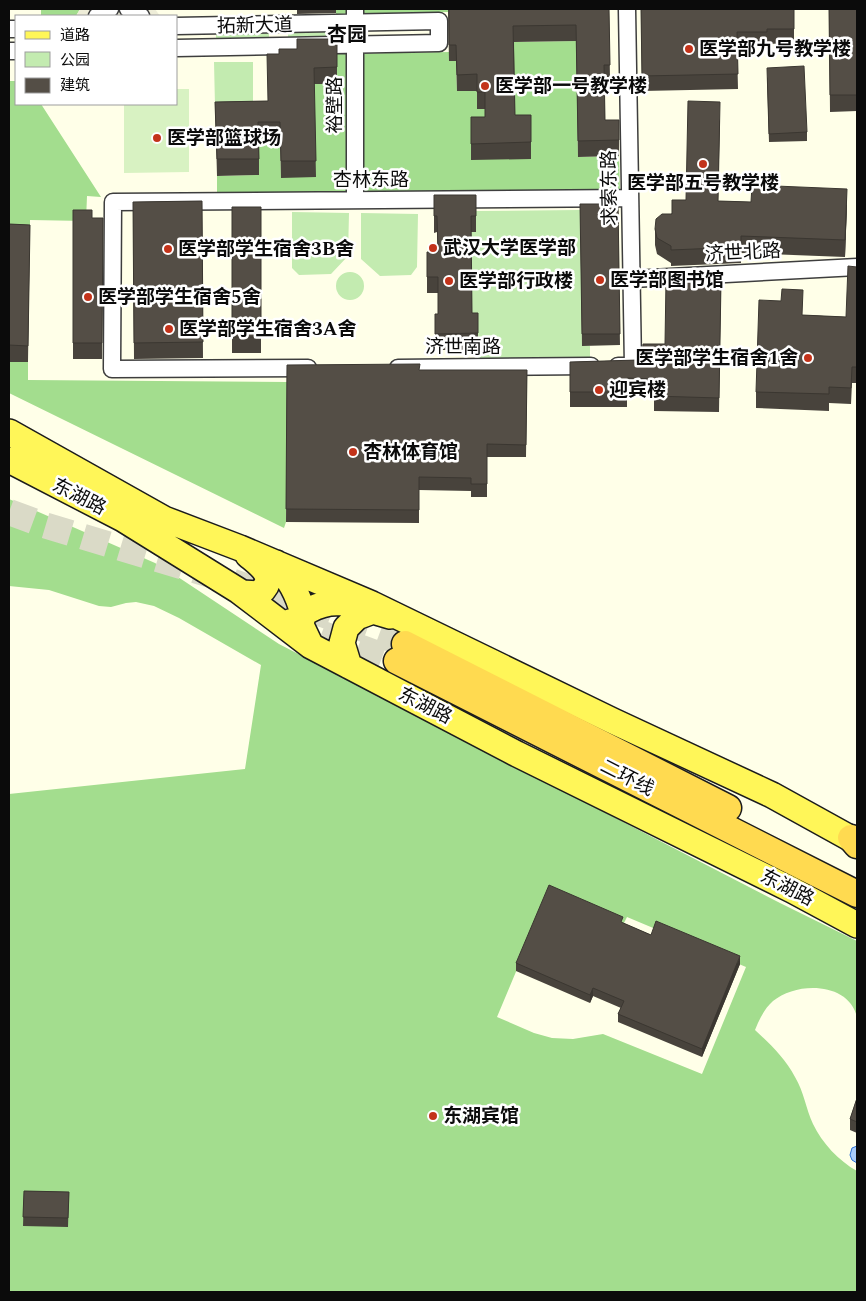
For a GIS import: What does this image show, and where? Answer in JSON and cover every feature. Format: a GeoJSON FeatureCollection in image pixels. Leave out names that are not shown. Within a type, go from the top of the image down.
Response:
{"type":"FeatureCollection","features":[{"type":"Feature","properties":{"kind":"highway","name":"二环线"},"geometry":{"type":"LineString","coordinates":[[404,642],[857,875]]}},
{"type":"Feature","properties":{"kind":"highway","name":"二环线"},"geometry":{"type":"LineString","coordinates":[[404,642],[857,894]]}},
{"type":"Feature","properties":{"kind":"main road","name":"东湖路"},"geometry":{"type":"LineString","coordinates":[[9,432],[164,519],[240,548],[372,604],[404,642],[613,721],[772,795],[855,842]]}},
{"type":"Feature","properties":{"kind":"main road","name":"东湖路"},"geometry":{"type":"LineString","coordinates":[[9,460],[123,519],[242,593],[311,646],[518,754],[792,890],[857,925]]}},
{"type":"Feature","properties":{"kind":"main road"},"geometry":{"type":"LineString","coordinates":[[240,548],[266,571],[268,579],[266,588],[259,594],[242,593]]}},
{"type":"Feature","properties":{"kind":"main road"},"geometry":{"type":"LineString","coordinates":[[276,563],[290,580],[300,599],[303,614],[301,625],[311,646]]}},
{"type":"Feature","properties":{"kind":"main road"},"geometry":{"type":"LineString","coordinates":[[280,622],[294,621],[310,609],[332,601],[372,604]]}},
{"type":"Feature","properties":{"kind":"main road"},"geometry":{"type":"LineString","coordinates":[[349,666],[342,643],[346,628],[357,617],[373,611],[404,642]]}},
{"type":"Feature","properties":{"kind":"street"},"geometry":{"type":"LineString","coordinates":[[99,15],[110,9]]}},
{"type":"Feature","properties":{"kind":"street"},"geometry":{"type":"LineString","coordinates":[[128,9],[139,15]]}},
{"type":"Feature","properties":{"kind":"street","name":"求索东路"},"geometry":{"type":"LineString","coordinates":[[627,9],[633,366]]}},
{"type":"Feature","properties":{"kind":"street","name":"拓新大道"},"geometry":{"type":"LineString","coordinates":[[178,26],[355,16],[439,21],[439,43],[178,48]]}},
{"type":"Feature","properties":{"kind":"street","name":"裕壁路"},"geometry":{"type":"LineString","coordinates":[[355,16],[356,200]]}},
{"type":"Feature","properties":{"kind":"street","name":"杏林东路"},"geometry":{"type":"LineString","coordinates":[[319,368],[112,369],[113,202],[630,198]]}},
{"type":"Feature","properties":{"kind":"street","name":"济世北路"},"geometry":{"type":"LineString","coordinates":[[632,279],[857,267]]}},
{"type":"Feature","properties":{"kind":"street","name":"济世南路"},"geometry":{"type":"LineString","coordinates":[[378,368],[633,366]]}},
{"type":"Feature","properties":{"kind":"green space"},"geometry":{"type":"Polygon","coordinates":[[[41,9],[80,9],[77,15],[41,15],[41,9]]]}},
{"type":"Feature","properties":{"kind":"green space"},"geometry":{"type":"Polygon","coordinates":[[[336,9],[448,9],[448,12],[336,14],[336,9]]]}},
{"type":"Feature","properties":{"kind":"green space"},"geometry":{"type":"Polygon","coordinates":[[[343,29],[343,37],[288,38],[288,30],[343,29]]]}},
{"type":"Feature","properties":{"kind":"green space"},"geometry":{"type":"Polygon","coordinates":[[[269,30],[269,38],[216,39],[216,31],[269,30]]]}},
{"type":"Feature","properties":{"kind":"green space"},"geometry":{"type":"Polygon","coordinates":[[[576,41],[578,157],[619,156],[620,193],[217,195],[217,176],[259,175],[258,138],[280,138],[281,178],[314,84],[337,83],[337,54],[449,52],[456,61],[457,91],[477,91],[477,108],[485,109],[485,133],[515,131],[513,42],[576,41]]]}},
{"type":"Feature","properties":{"kind":"green space"},"geometry":{"type":"Polygon","coordinates":[[[214,62],[253,62],[253,106],[215,106],[214,62]]]}},
{"type":"Feature","properties":{"kind":"green space"},"geometry":{"type":"Polygon","coordinates":[[[9,81],[15,81],[15,105],[42,105],[101,197],[87,196],[86,221],[30,220],[30,241],[9,241],[9,81]]]}},
{"type":"Feature","properties":{"kind":"green space","name":"医学部篮球场"},"geometry":{"type":"Polygon","coordinates":[[[178,89],[189,89],[189,172],[124,173],[124,105],[178,105],[178,89]]]}},
{"type":"Feature","properties":{"kind":"green space"},"geometry":{"type":"Polygon","coordinates":[[[580,210],[582,345],[590,346],[590,359],[478,361],[478,330],[472,329],[471,232],[476,211],[580,210]]]}},
{"type":"Feature","properties":{"kind":"green space"},"geometry":{"type":"Polygon","coordinates":[[[292,212],[349,213],[348,256],[331,274],[299,275],[292,268],[292,212]]]}},
{"type":"Feature","properties":{"kind":"green space"},"geometry":{"type":"Polygon","coordinates":[[[361,213],[418,214],[417,267],[411,275],[380,276],[361,259],[361,213]]]}},
{"type":"Feature","properties":{"kind":"green space"},"geometry":{"type":"Polygon","coordinates":[[[350,272],[360,276],[364,286],[360,296],[350,300],[340,296],[336,286],[340,276],[350,272]]]}},
{"type":"Feature","properties":{"kind":"green space"},"geometry":{"type":"Polygon","coordinates":[[[9,362],[28,362],[28,380],[287,382],[286,522],[284,528],[9,393],[9,362]]]}},
{"type":"Feature","properties":{"kind":"green space","name":"东湖宾馆"},"geometry":{"type":"Polygon","coordinates":[[[9,499],[155,563],[279,644],[857,941],[857,1017],[852,1005],[844,997],[833,991],[821,988],[808,988],[795,990],[773,1001],[764,1011],[755,1030],[777,1052],[791,1070],[801,1089],[813,1124],[826,1145],[857,1171],[857,1292],[9,1292],[9,794],[245,769],[261,665],[179,618],[154,606],[136,602],[111,607],[99,606],[49,590],[9,586],[9,499]],[[549,893],[497,1017],[534,1033],[552,1038],[573,1039],[603,1034],[702,1074],[746,967],[627,917],[623,925],[549,893]]]}},
{"type":"Feature","properties":{"kind":"shaded area"},"geometry":{"type":"Polygon","coordinates":[[[80,9],[155,9],[159,15],[77,15],[80,9]]]}},
{"type":"Feature","properties":{"kind":"water"},"geometry":{"type":"Polygon","coordinates":[[[857,1146],[857,1163],[852,1160],[850,1155],[852,1148],[857,1146]]]}},
{"type":"Feature","properties":{"kind":"building","name":"医学部一号教学楼"},"geometry":{"type":"Polygon","coordinates":[[[449,9],[609,9],[610,65],[604,65],[605,120],[619,120],[619,140],[578,141],[576,25],[513,26],[515,115],[531,115],[531,142],[471,144],[471,117],[485,117],[485,92],[477,92],[477,74],[457,75],[456,45],[449,45],[449,9]]]}},
{"type":"Feature","properties":{"kind":"building","name":"医学部九号教学楼"},"geometry":{"type":"Polygon","coordinates":[[[641,9],[794,9],[794,29],[767,29],[767,32],[737,32],[738,74],[642,76],[641,9]]]}},
{"type":"Feature","properties":{"kind":"building"},"geometry":{"type":"Polygon","coordinates":[[[829,9],[857,9],[857,95],[830,95],[829,9]]]}},
{"type":"Feature","properties":{"kind":"building"},"geometry":{"type":"Polygon","coordinates":[[[297,39],[337,39],[337,67],[314,68],[316,161],[281,161],[280,122],[258,122],[259,159],[217,159],[215,102],[268,101],[267,54],[279,54],[279,49],[297,49],[297,39]]]}},
{"type":"Feature","properties":{"kind":"building"},"geometry":{"type":"Polygon","coordinates":[[[804,66],[807,132],[769,134],[767,68],[804,66]]]}},
{"type":"Feature","properties":{"kind":"building"},"geometry":{"type":"Polygon","coordinates":[[[688,101],[720,102],[718,201],[751,202],[752,185],[847,189],[845,240],[741,236],[741,247],[671,250],[671,246],[657,238],[655,229],[656,219],[662,214],[672,214],[672,200],[686,200],[688,101]]]}},
{"type":"Feature","properties":{"kind":"building","name":"医学部行政楼"},"geometry":{"type":"Polygon","coordinates":[[[434,195],[476,195],[476,216],[471,216],[472,313],[478,313],[478,333],[435,334],[435,314],[438,314],[438,277],[427,277],[427,252],[438,252],[437,216],[434,216],[434,195]]]}},
{"type":"Feature","properties":{"kind":"building"},"geometry":{"type":"Polygon","coordinates":[[[202,201],[203,342],[134,343],[133,202],[202,201]]]}},
{"type":"Feature","properties":{"kind":"building","name":"医学部图书馆"},"geometry":{"type":"Polygon","coordinates":[[[580,204],[618,204],[620,334],[582,334],[580,204]]]}},
{"type":"Feature","properties":{"kind":"building"},"geometry":{"type":"Polygon","coordinates":[[[232,207],[261,207],[261,337],[232,337],[232,207]]]}},
{"type":"Feature","properties":{"kind":"building","name":"医学部学生宿舍5舍"},"geometry":{"type":"Polygon","coordinates":[[[73,210],[92,210],[92,218],[103,218],[102,343],[73,343],[73,210]]]}},
{"type":"Feature","properties":{"kind":"building"},"geometry":{"type":"Polygon","coordinates":[[[9,224],[30,225],[28,346],[9,345],[9,224]]]}},
{"type":"Feature","properties":{"kind":"building","name":"医学部学生宿舍1舍"},"geometry":{"type":"Polygon","coordinates":[[[848,266],[857,267],[857,367],[852,367],[851,388],[829,387],[829,394],[756,392],[759,300],[781,301],[782,289],[803,290],[802,315],[846,317],[848,266]]]}},
{"type":"Feature","properties":{"kind":"building"},"geometry":{"type":"Polygon","coordinates":[[[666,280],[721,281],[719,398],[654,396],[654,379],[627,378],[627,392],[570,392],[570,362],[638,360],[642,356],[643,344],[665,344],[666,280]]]}},
{"type":"Feature","properties":{"kind":"building","name":"杏林体育馆"},"geometry":{"type":"Polygon","coordinates":[[[420,364],[419,370],[527,370],[526,445],[487,444],[487,484],[471,484],[471,478],[419,477],[419,510],[286,509],[287,365],[420,364]]]}},
{"type":"Feature","properties":{"kind":"building"},"geometry":{"type":"Polygon","coordinates":[[[549,885],[623,917],[621,922],[651,935],[656,921],[740,956],[702,1049],[618,1014],[624,1001],[593,988],[590,995],[516,963],[549,885]]]}},
{"type":"Feature","properties":{"kind":"building"},"geometry":{"type":"Polygon","coordinates":[[[857,1098],[857,1122],[850,1119],[857,1098]]]}},
{"type":"Feature","properties":{"kind":"building"},"geometry":{"type":"Polygon","coordinates":[[[24,1191],[69,1192],[68,1218],[23,1217],[24,1191]]]}},
{"type":"Feature","properties":{"kind":"tunnel"},"geometry":{"type":"LineString","coordinates":[[9,512],[44,525],[231,581],[405,644]]}},
{"type":"Feature","properties":{"kind":"tunnel"},"geometry":{"type":"LineString","coordinates":[[285,620],[397,661]]}},
{"type":"Feature","properties":{"kind":"place","name":"医学部九号教学楼"},"geometry":{"type":"Point","coordinates":[689,49]}},
{"type":"Feature","properties":{"kind":"place","name":"医学部一号教学楼"},"geometry":{"type":"Point","coordinates":[485,86]}},
{"type":"Feature","properties":{"kind":"place","name":"医学部篮球场"},"geometry":{"type":"Point","coordinates":[157,138]}},
{"type":"Feature","properties":{"kind":"place","name":"医学部五号教学楼"},"geometry":{"type":"Point","coordinates":[703,164]}},
{"type":"Feature","properties":{"kind":"place","name":"武汉大学医学部"},"geometry":{"type":"Point","coordinates":[433,248]}},
{"type":"Feature","properties":{"kind":"place","name":"医学部学生宿舍3B舍"},"geometry":{"type":"Point","coordinates":[168,249]}},
{"type":"Feature","properties":{"kind":"place","name":"医学部图书馆"},"geometry":{"type":"Point","coordinates":[600,280]}},
{"type":"Feature","properties":{"kind":"place","name":"医学部行政楼"},"geometry":{"type":"Point","coordinates":[449,281]}},
{"type":"Feature","properties":{"kind":"place","name":"医学部学生宿舍5舍"},"geometry":{"type":"Point","coordinates":[88,297]}},
{"type":"Feature","properties":{"kind":"place","name":"医学部学生宿舍3A舍"},"geometry":{"type":"Point","coordinates":[169,329]}},
{"type":"Feature","properties":{"kind":"place","name":"医学部学生宿舍1舍"},"geometry":{"type":"Point","coordinates":[808,358]}},
{"type":"Feature","properties":{"kind":"place","name":"迎宾楼"},"geometry":{"type":"Point","coordinates":[599,390]}},
{"type":"Feature","properties":{"kind":"place","name":"杏林体育馆"},"geometry":{"type":"Point","coordinates":[353,452]}},
{"type":"Feature","properties":{"kind":"place","name":"东湖宾馆"},"geometry":{"type":"Point","coordinates":[433,1116]}},
{"type":"Feature","properties":{"kind":"district","name":"杏园"},"geometry":{"type":"Point","coordinates":[347,35]}}]}
